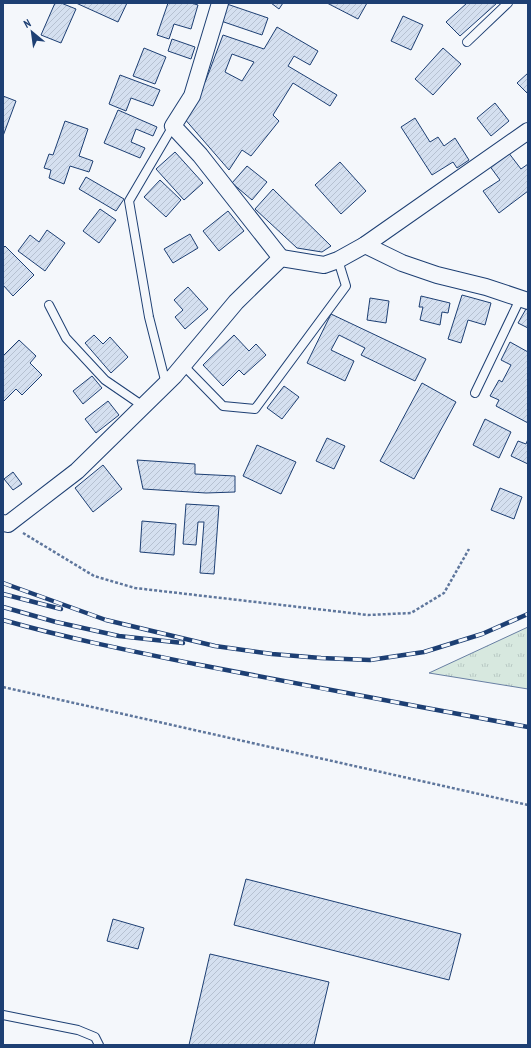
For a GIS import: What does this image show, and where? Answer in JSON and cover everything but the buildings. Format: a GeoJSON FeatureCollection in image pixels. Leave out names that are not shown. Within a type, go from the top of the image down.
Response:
{"type":"FeatureCollection","features":[{"type":"Feature","properties":{"kind":"street"},"geometry":{"type":"LineString","coordinates":[[220,3],[192,96],[173,126],[200,155],[281,258],[324,265],[338,260],[365,244],[528,131]]}},
{"type":"Feature","properties":{"kind":"street"},"geometry":{"type":"LineString","coordinates":[[365,244],[402,263],[437,275],[486,287],[524,300]]}},
{"type":"Feature","properties":{"kind":"street"},"geometry":{"type":"LineString","coordinates":[[5,523],[77,471],[166,384],[236,302],[281,258]]}},
{"type":"Feature","properties":{"kind":"lane"},"geometry":{"type":"LineString","coordinates":[[467,42],[508,3]]}},
{"type":"Feature","properties":{"kind":"lane"},"geometry":{"type":"LineString","coordinates":[[166,384],[150,317],[129,201],[173,126]]}},
{"type":"Feature","properties":{"kind":"lane"},"geometry":{"type":"LineString","coordinates":[[183,365],[223,406],[255,409],[346,286],[338,260]]}},
{"type":"Feature","properties":{"kind":"lane"},"geometry":{"type":"LineString","coordinates":[[475,393],[524,300]]}},
{"type":"Feature","properties":{"kind":"lane"},"geometry":{"type":"LineString","coordinates":[[49,305],[66,338],[105,380],[143,406]]}},
{"type":"Feature","properties":{"kind":"lane"},"geometry":{"type":"LineString","coordinates":[[3,1015],[78,1030],[95,1037],[99,1045]]}},
{"type":"Feature","properties":{"kind":"path"},"geometry":{"type":"LineString","coordinates":[[5,523],[94,576],[135,588],[368,615],[411,613],[444,593],[469,549]]}},
{"type":"Feature","properties":{"kind":"path"},"geometry":{"type":"LineString","coordinates":[[3,687],[528,805]]}},
{"type":"Feature","properties":{"kind":"green space"},"geometry":{"type":"Polygon","coordinates":[[[528,627],[528,689],[429,673],[528,627]]]}},
{"type":"Feature","properties":{"kind":"railway"},"geometry":{"type":"LineString","coordinates":[[3,583],[106,620],[215,646],[272,654],[321,658],[370,660],[424,652],[482,634],[528,614]]}},
{"type":"Feature","properties":{"kind":"railway"},"geometry":{"type":"LineString","coordinates":[[3,594],[61,609]]}},
{"type":"Feature","properties":{"kind":"railway"},"geometry":{"type":"LineString","coordinates":[[3,607],[56,622],[119,636],[183,643]]}},
{"type":"Feature","properties":{"kind":"railway"},"geometry":{"type":"LineString","coordinates":[[3,620],[27,627],[171,659],[528,727]]}}]}
